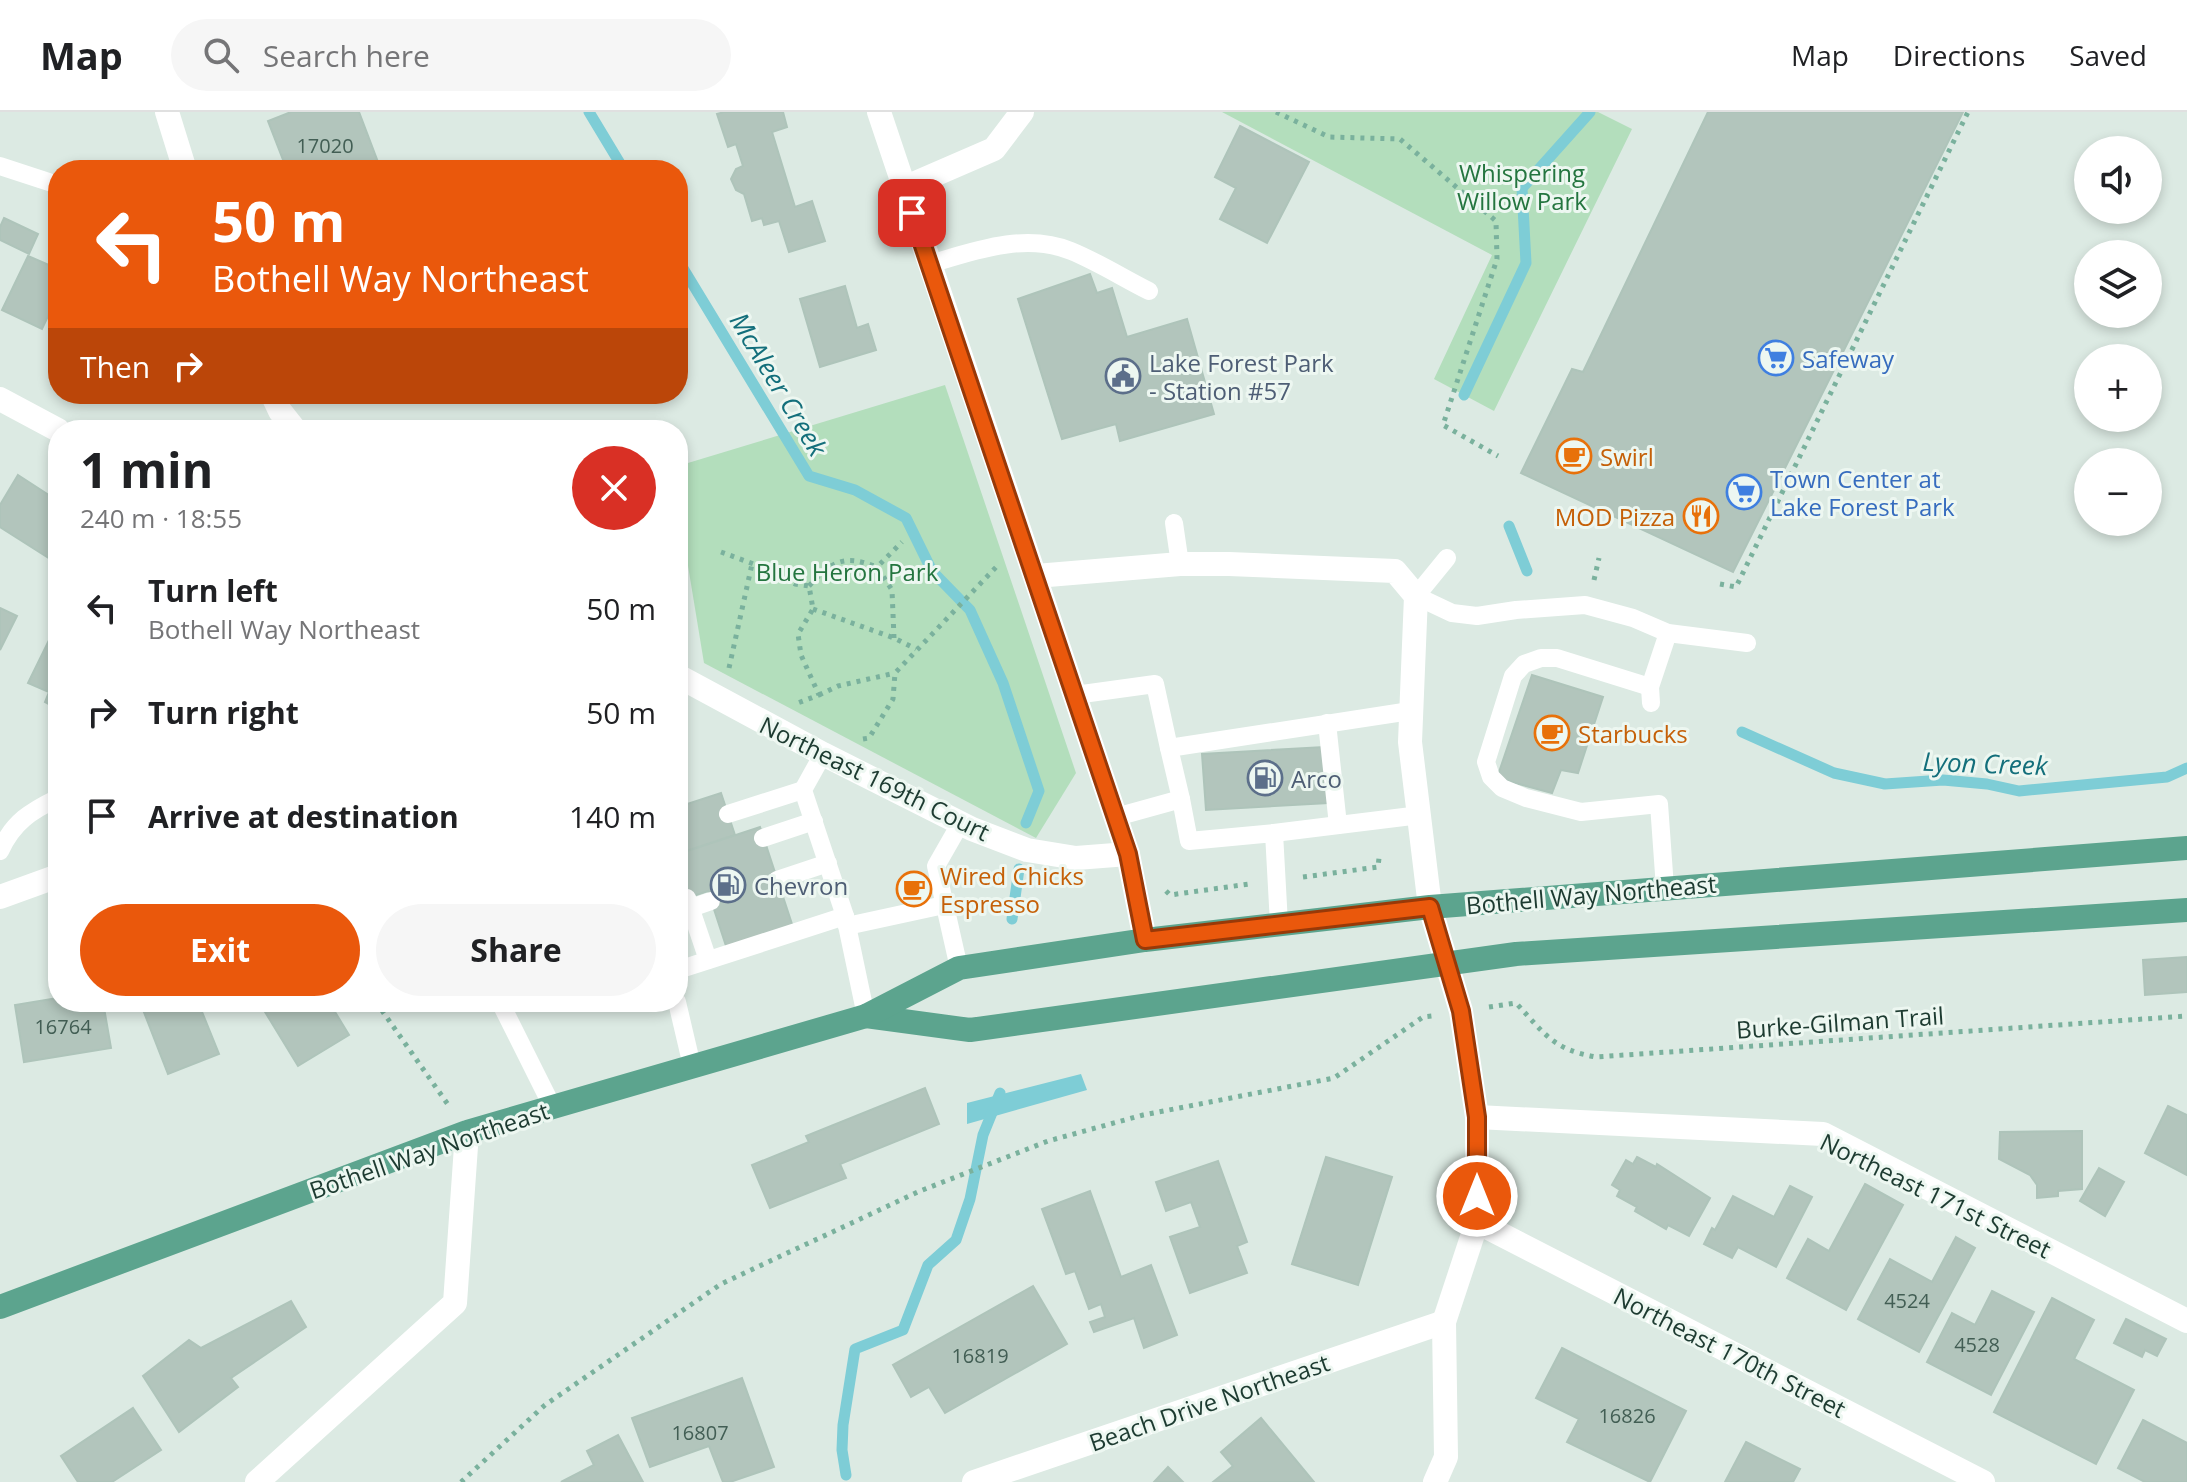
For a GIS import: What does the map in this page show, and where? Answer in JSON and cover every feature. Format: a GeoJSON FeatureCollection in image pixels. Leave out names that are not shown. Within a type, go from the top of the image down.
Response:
{"type":"FeatureCollection","features":[{"type":"Feature","properties":{"kind":"main road","name":"Bothell Way Northeast"},"geometry":{"type":"LineString","coordinates":[[0,1307],[467,1132],[866,1016],[959,968],[1145,940],[1430,907],[2187,848]]}},
{"type":"Feature","properties":{"kind":"main road","name":"Bothell Way Northeast"},"geometry":{"type":"LineString","coordinates":[[866,1016],[970,1030],[1516,954],[2187,910]]}},
{"type":"Feature","properties":{"kind":"street"},"geometry":{"type":"LineString","coordinates":[[167,112],[182,160]]}},
{"type":"Feature","properties":{"kind":"street"},"geometry":{"type":"LineString","coordinates":[[879,112],[1128,854],[1145,940]]}},
{"type":"Feature","properties":{"kind":"street"},"geometry":{"type":"LineString","coordinates":[[904,188],[994,149],[1022,112]]}},
{"type":"Feature","properties":{"kind":"street"},"geometry":{"type":"LineString","coordinates":[[0,399],[48,425]]}},
{"type":"Feature","properties":{"kind":"street"},"geometry":{"type":"LineString","coordinates":[[1036,576],[1180,564],[1395,571],[1416,596],[1410,742],[1430,907],[1461,1011],[1477,1117],[1477,1222],[1444,1322],[1446,1457],[1435,1482]]}},
{"type":"Feature","properties":{"kind":"street","name":"Northeast 169th Court"},"geometry":{"type":"LineString","coordinates":[[688,681],[960,824],[1027,850],[1076,858],[1128,854]]}},
{"type":"Feature","properties":{"kind":"street"},"geometry":{"type":"LineString","coordinates":[[0,897],[48,880]]}},
{"type":"Feature","properties":{"kind":"street","name":"Northeast 171st Street"},"geometry":{"type":"LineString","coordinates":[[1477,1117],[1823,1134],[2187,1321]]}},
{"type":"Feature","properties":{"kind":"street"},"geometry":{"type":"LineString","coordinates":[[257,1482],[455,1303],[467,1132]]}},
{"type":"Feature","properties":{"kind":"street","name":"Northeast 170th Street"},"geometry":{"type":"LineString","coordinates":[[1477,1222],[1983,1482]]}},
{"type":"Feature","properties":{"kind":"street","name":"Beach Drive Northeast"},"geometry":{"type":"LineString","coordinates":[[974,1482],[1444,1322]]}},
{"type":"Feature","properties":{"kind":"lane"},"geometry":{"type":"LineString","coordinates":[[0,166],[48,182]]}},
{"type":"Feature","properties":{"kind":"lane"},"geometry":{"type":"LineString","coordinates":[[930,264],[983,248],[1024,243],[1069,250],[1149,291]]}},
{"type":"Feature","properties":{"kind":"lane"},"geometry":{"type":"LineString","coordinates":[[1174,523],[1180,564]]}},
{"type":"Feature","properties":{"kind":"lane"},"geometry":{"type":"LineString","coordinates":[[1447,558],[1416,596],[1452,613],[1477,616],[1585,605],[1633,618],[1668,633],[1747,643]]}},
{"type":"Feature","properties":{"kind":"lane"},"geometry":{"type":"LineString","coordinates":[[1665,888],[1659,804],[1581,812],[1526,798],[1502,788],[1491,777],[1486,762],[1513,676],[1524,664],[1541,658],[1557,658],[1651,695],[1668,633]]}},
{"type":"Feature","properties":{"kind":"lane"},"geometry":{"type":"LineString","coordinates":[[1075,695],[1155,684],[1189,841],[1420,815]]}},
{"type":"Feature","properties":{"kind":"lane"},"geometry":{"type":"LineString","coordinates":[[1169,748],[1410,711]]}},
{"type":"Feature","properties":{"kind":"lane"},"geometry":{"type":"LineString","coordinates":[[1327,723],[1338,825]]}},
{"type":"Feature","properties":{"kind":"lane"},"geometry":{"type":"LineString","coordinates":[[728,814],[803,790],[823,754]]}},
{"type":"Feature","properties":{"kind":"lane"},"geometry":{"type":"LineString","coordinates":[[803,790],[846,921],[866,1016]]}},
{"type":"Feature","properties":{"kind":"lane"},"geometry":{"type":"LineString","coordinates":[[1116,817],[1181,799]]}},
{"type":"Feature","properties":{"kind":"lane"},"geometry":{"type":"LineString","coordinates":[[0,851],[6,836],[19,820],[48,803]]}},
{"type":"Feature","properties":{"kind":"lane"},"geometry":{"type":"LineString","coordinates":[[763,838],[814,821]]}},
{"type":"Feature","properties":{"kind":"lane"},"geometry":{"type":"LineString","coordinates":[[959,968],[936,866],[960,824]]}},
{"type":"Feature","properties":{"kind":"lane"},"geometry":{"type":"LineString","coordinates":[[1274,833],[1279,924]]}},
{"type":"Feature","properties":{"kind":"lane"},"geometry":{"type":"LineString","coordinates":[[777,880],[828,863]]}},
{"type":"Feature","properties":{"kind":"lane"},"geometry":{"type":"LineString","coordinates":[[708,960],[689,903],[711,901]]}},
{"type":"Feature","properties":{"kind":"lane"},"geometry":{"type":"LineString","coordinates":[[688,967],[846,921],[944,905]]}},
{"type":"Feature","properties":{"kind":"lane"},"geometry":{"type":"LineString","coordinates":[[505,1012],[552,1106]]}},
{"type":"Feature","properties":{"kind":"lane"},"geometry":{"type":"LineString","coordinates":[[679,1012],[692,1066]]}},
{"type":"Feature","properties":{"kind":"path"},"geometry":{"type":"LineString","coordinates":[[1276,112],[1329,137],[1400,139],[1496,221],[1497,259],[1443,425],[1498,456]]}},
{"type":"Feature","properties":{"kind":"path"},"geometry":{"type":"LineString","coordinates":[[1720,584],[1736,587],[1968,112]]}},
{"type":"Feature","properties":{"kind":"path"},"geometry":{"type":"LineString","coordinates":[[877,567],[902,542]]}},
{"type":"Feature","properties":{"kind":"path"},"geometry":{"type":"LineString","coordinates":[[721,552],[778,573],[795,584],[809,586]]}},
{"type":"Feature","properties":{"kind":"path"},"geometry":{"type":"LineString","coordinates":[[1592,587],[1599,558]]}},
{"type":"Feature","properties":{"kind":"path"},"geometry":{"type":"LineString","coordinates":[[809,586],[828,565],[857,559],[877,567],[892,590],[894,638]]}},
{"type":"Feature","properties":{"kind":"path"},"geometry":{"type":"LineString","coordinates":[[782,708],[838,686],[895,673],[1001,562]]}},
{"type":"Feature","properties":{"kind":"path"},"geometry":{"type":"LineString","coordinates":[[727,678],[752,564]]}},
{"type":"Feature","properties":{"kind":"path"},"geometry":{"type":"LineString","coordinates":[[809,586],[813,609],[798,634],[801,655],[819,695]]}},
{"type":"Feature","properties":{"kind":"path"},"geometry":{"type":"LineString","coordinates":[[813,609],[916,649]]}},
{"type":"Feature","properties":{"kind":"path"},"geometry":{"type":"LineString","coordinates":[[858,740],[869,738],[893,699],[895,673]]}},
{"type":"Feature","properties":{"kind":"path"},"geometry":{"type":"LineString","coordinates":[[1128,854],[1150,861],[1159,883],[1170,895],[1378,867],[1379,858],[1384,858]]}},
{"type":"Feature","properties":{"kind":"path","name":"Burke-Gilman Trail"},"geometry":{"type":"LineString","coordinates":[[1516,1003],[1554,1044],[1596,1057],[2187,1016]]}},
{"type":"Feature","properties":{"kind":"path"},"geometry":{"type":"LineString","coordinates":[[383,1012],[467,1132]]}},
{"type":"Feature","properties":{"kind":"path"},"geometry":{"type":"LineString","coordinates":[[461,1482],[545,1405],[721,1284],[920,1191],[1048,1141],[1143,1115],[1334,1078],[1423,1017]]}},
{"type":"Feature","properties":{"kind":"green space","name":"Whispering Willow Park"},"geometry":{"type":"Polygon","coordinates":[[[1222,112],[1598,112],[1632,129],[1494,411],[1434,379],[1492,255],[1222,112]]]}},
{"type":"Feature","properties":{"kind":"green space","name":"Blue Heron Park"},"geometry":{"type":"Polygon","coordinates":[[[945,385],[1076,773],[1036,838],[704,663],[688,566],[688,463],[945,385]]]}},
{"type":"Feature","properties":{"kind":"water"},"geometry":{"type":"Polygon","coordinates":[[[1081,1074],[1087,1090],[967,1124],[967,1103],[1081,1074]]]}},
{"type":"Feature","properties":{"kind":"building"},"geometry":{"type":"Polygon","coordinates":[[[291,112],[359,112],[377,160],[283,160],[268,121],[291,112]]]}},
{"type":"Feature","properties":{"kind":"building"},"geometry":{"type":"Polygon","coordinates":[[[783,112],[787,127],[772,132],[795,207],[812,201],[825,241],[789,252],[779,221],[764,225],[762,218],[752,221],[744,194],[736,190],[731,179],[736,169],[743,166],[736,144],[728,147],[717,114],[783,112]]]}},
{"type":"Feature","properties":{"kind":"building"},"geometry":{"type":"Polygon","coordinates":[[[1708,112],[1963,112],[1733,572],[1521,473],[1572,369],[1583,372],[1708,112]]]}},
{"type":"Feature","properties":{"kind":"building"},"geometry":{"type":"Polygon","coordinates":[[[1240,126],[1309,162],[1267,243],[1220,219],[1236,188],[1215,177],[1240,126]]]}},
{"type":"Feature","properties":{"kind":"building"},"geometry":{"type":"Polygon","coordinates":[[[4,218],[38,234],[29,254],[0,240],[4,218]]]}},
{"type":"Feature","properties":{"kind":"building"},"geometry":{"type":"Polygon","coordinates":[[[28,256],[48,265],[48,316],[42,329],[2,310],[28,256]]]}},
{"type":"Feature","properties":{"kind":"building","name":"Lake Forest Park - Station #57"},"geometry":{"type":"Polygon","coordinates":[[[1090,274],[1097,293],[1112,288],[1127,337],[1187,319],[1214,414],[1120,441],[1116,424],[1062,439],[1018,299],[1090,274]]]}},
{"type":"Feature","properties":{"kind":"building"},"geometry":{"type":"Polygon","coordinates":[[[845,286],[857,328],[868,324],[876,350],[820,367],[800,299],[845,286]]]}},
{"type":"Feature","properties":{"kind":"building"},"geometry":{"type":"Polygon","coordinates":[[[18,475],[48,494],[48,558],[0,527],[0,505],[18,475]]]}},
{"type":"Feature","properties":{"kind":"building"},"geometry":{"type":"Polygon","coordinates":[[[0,608],[17,616],[0,650],[0,608]]]}},
{"type":"Feature","properties":{"kind":"building"},"geometry":{"type":"Polygon","coordinates":[[[48,642],[48,692],[28,683],[48,642]]]}},
{"type":"Feature","properties":{"kind":"building","name":"Starbucks"},"geometry":{"type":"Polygon","coordinates":[[[1532,675],[1603,697],[1578,773],[1561,770],[1552,793],[1497,778],[1532,675]]]}},
{"type":"Feature","properties":{"kind":"building","name":"Arco"},"geometry":{"type":"Polygon","coordinates":[[[1324,747],[1328,803],[1206,810],[1202,754],[1324,747]]]}},
{"type":"Feature","properties":{"kind":"building"},"geometry":{"type":"Polygon","coordinates":[[[721,793],[735,835],[688,851],[688,804],[721,793]]]}},
{"type":"Feature","properties":{"kind":"building","name":"Chevron"},"geometry":{"type":"Polygon","coordinates":[[[760,827],[793,927],[727,949],[708,891],[688,898],[688,851],[760,827]]]}},
{"type":"Feature","properties":{"kind":"building","name":"Wired Chicks Espresso"},"geometry":{"type":"Polygon","coordinates":[[[923,878],[927,895],[904,900],[900,883],[923,878]]]}},
{"type":"Feature","properties":{"kind":"building"},"geometry":{"type":"Polygon","coordinates":[[[2187,957],[2187,992],[2145,995],[2143,960],[2187,957]]]}},
{"type":"Feature","properties":{"kind":"building"},"geometry":{"type":"Polygon","coordinates":[[[48,1000],[48,1012],[105,1012],[111,1048],[24,1062],[15,1005],[48,1000]]]}},
{"type":"Feature","properties":{"kind":"building"},"geometry":{"type":"Polygon","coordinates":[[[144,1012],[202,1012],[219,1054],[168,1074],[144,1012]]]}},
{"type":"Feature","properties":{"kind":"building"},"geometry":{"type":"Polygon","coordinates":[[[265,1012],[335,1012],[349,1035],[298,1066],[265,1012]]]}},
{"type":"Feature","properties":{"kind":"building"},"geometry":{"type":"Polygon","coordinates":[[[925,1088],[939,1124],[840,1164],[846,1178],[770,1208],[752,1165],[809,1142],[806,1136],[925,1088]]]}},
{"type":"Feature","properties":{"kind":"building"},"geometry":{"type":"Polygon","coordinates":[[[2168,1106],[2187,1115],[2187,1175],[2145,1153],[2168,1106]]]}},
{"type":"Feature","properties":{"kind":"building"},"geometry":{"type":"Polygon","coordinates":[[[2082,1131],[2082,1189],[2058,1191],[2058,1196],[2037,1198],[2037,1185],[2030,1175],[1999,1159],[2000,1132],[2082,1131]]]}},
{"type":"Feature","properties":{"kind":"building"},"geometry":{"type":"Polygon","coordinates":[[[1326,1157],[1392,1177],[1358,1285],[1292,1264],[1326,1157]]]}},
{"type":"Feature","properties":{"kind":"building"},"geometry":{"type":"Polygon","coordinates":[[[1637,1157],[1656,1167],[1657,1164],[1710,1198],[1689,1236],[1668,1225],[1666,1229],[1617,1196],[1620,1190],[1612,1185],[1626,1160],[1633,1164],[1637,1157]]]}},
{"type":"Feature","properties":{"kind":"building"},"geometry":{"type":"Polygon","coordinates":[[[1218,1161],[1247,1242],[1237,1246],[1247,1273],[1190,1293],[1170,1237],[1200,1227],[1191,1202],[1166,1211],[1156,1182],[1218,1161]]]}},
{"type":"Feature","properties":{"kind":"building"},"geometry":{"type":"Polygon","coordinates":[[[2099,1168],[2124,1182],[2105,1216],[2080,1201],[2099,1168]]]}},
{"type":"Feature","properties":{"kind":"building"},"geometry":{"type":"Polygon","coordinates":[[[1865,1184],[1903,1205],[1846,1310],[1787,1278],[1808,1239],[1829,1251],[1865,1184]]]}},
{"type":"Feature","properties":{"kind":"building"},"geometry":{"type":"Polygon","coordinates":[[[1790,1186],[1812,1197],[1776,1267],[1738,1247],[1732,1258],[1704,1244],[1733,1196],[1774,1217],[1790,1186]]]}},
{"type":"Feature","properties":{"kind":"building"},"geometry":{"type":"Polygon","coordinates":[[[1090,1191],[1121,1277],[1151,1265],[1177,1335],[1144,1348],[1134,1318],[1094,1332],[1090,1322],[1105,1317],[1101,1304],[1089,1309],[1075,1271],[1066,1274],[1042,1209],[1090,1191]]]}},
{"type":"Feature","properties":{"kind":"building"},"geometry":{"type":"Polygon","coordinates":[[[1956,1237],[1975,1248],[1919,1352],[1858,1319],[1890,1259],[1932,1282],[1956,1237]]]}},
{"type":"Feature","properties":{"kind":"building"},"geometry":{"type":"Polygon","coordinates":[[[1033,1286],[1067,1344],[945,1413],[929,1387],[911,1397],[893,1365],[1033,1286]]]}},
{"type":"Feature","properties":{"kind":"building"},"geometry":{"type":"Polygon","coordinates":[[[1992,1291],[2034,1312],[1991,1395],[1927,1362],[1952,1313],[1975,1325],[1992,1291]]]}},
{"type":"Feature","properties":{"kind":"building"},"geometry":{"type":"Polygon","coordinates":[[[2052,1298],[2094,1320],[2074,1359],[2134,1390],[2096,1464],[1994,1412],[2052,1298]]]}},
{"type":"Feature","properties":{"kind":"building"},"geometry":{"type":"Polygon","coordinates":[[[291,1301],[306,1327],[231,1378],[238,1387],[179,1432],[143,1376],[189,1340],[201,1348],[291,1301]]]}},
{"type":"Feature","properties":{"kind":"building"},"geometry":{"type":"Polygon","coordinates":[[[2126,1319],[2166,1339],[2157,1356],[2145,1350],[2142,1357],[2114,1343],[2126,1319]]]}},
{"type":"Feature","properties":{"kind":"building"},"geometry":{"type":"Polygon","coordinates":[[[1562,1348],[1686,1411],[1650,1482],[1567,1442],[1579,1419],[1536,1398],[1562,1348]]]}},
{"type":"Feature","properties":{"kind":"building"},"geometry":{"type":"Polygon","coordinates":[[[742,1378],[774,1467],[723,1482],[709,1446],[650,1467],[632,1418],[742,1378]]]}},
{"type":"Feature","properties":{"kind":"building"},"geometry":{"type":"Polygon","coordinates":[[[133,1408],[161,1450],[112,1482],[78,1482],[61,1456],[133,1408]]]}},
{"type":"Feature","properties":{"kind":"building"},"geometry":{"type":"Polygon","coordinates":[[[1261,1418],[1314,1482],[1213,1482],[1233,1466],[1221,1452],[1261,1418]]]}},
{"type":"Feature","properties":{"kind":"building"},"geometry":{"type":"Polygon","coordinates":[[[2143,1420],[2187,1443],[2187,1482],[2145,1482],[2118,1468],[2143,1420]]]}},
{"type":"Feature","properties":{"kind":"building"},"geometry":{"type":"Polygon","coordinates":[[[618,1435],[643,1482],[561,1482],[594,1465],[587,1451],[618,1435]]]}},
{"type":"Feature","properties":{"kind":"building"},"geometry":{"type":"Polygon","coordinates":[[[1746,1442],[1800,1469],[1793,1482],[1725,1482],[1746,1442]]]}},
{"type":"Feature","properties":{"kind":"building"},"geometry":{"type":"Polygon","coordinates":[[[1168,1467],[1183,1482],[1154,1482],[1168,1467]]]}},
{"type":"Feature","properties":{"kind":"waterway","name":"McAleer Creek"},"geometry":{"type":"LineString","coordinates":[[589,112],[618,160]]}},
{"type":"Feature","properties":{"kind":"waterway","name":"Lyon Creek"},"geometry":{"type":"LineString","coordinates":[[1464,395],[1526,263],[1522,188],[1590,112]]}},
{"type":"Feature","properties":{"kind":"waterway","name":"McAleer Creek"},"geometry":{"type":"LineString","coordinates":[[688,276],[809,476],[855,490],[906,518],[932,571],[970,610],[1003,683],[1039,791],[1026,823]]}},
{"type":"Feature","properties":{"kind":"waterway","name":"Lyon Creek"},"geometry":{"type":"LineString","coordinates":[[1509,526],[1527,571]]}},
{"type":"Feature","properties":{"kind":"waterway","name":"Lyon Creek"},"geometry":{"type":"LineString","coordinates":[[1742,732],[1834,773],[1885,784],[1943,780],[2019,791],[2167,777],[2187,768]]}},
{"type":"Feature","properties":{"kind":"waterway","name":"McAleer Creek"},"geometry":{"type":"LineString","coordinates":[[1012,919],[1019,869]]}},
{"type":"Feature","properties":{"kind":"waterway","name":"McAleer Creek"},"geometry":{"type":"LineString","coordinates":[[846,1475],[842,1450],[843,1425],[855,1349],[903,1330],[928,1265],[956,1240],[970,1199],[983,1135],[1000,1093]]}},
{"type":"Feature","properties":{"kind":"place","name":"Safeway"},"geometry":{"type":"Point","coordinates":[1776,358]}},
{"type":"Feature","properties":{"kind":"place","name":"Lake Forest Park - Station #57"},"geometry":{"type":"Point","coordinates":[1123,376]}},
{"type":"Feature","properties":{"kind":"place","name":"Swirl"},"geometry":{"type":"Point","coordinates":[1574,456]}},
{"type":"Feature","properties":{"kind":"place","name":"Town Center at Lake Forest Park"},"geometry":{"type":"Point","coordinates":[1744,492]}},
{"type":"Feature","properties":{"kind":"place","name":"MOD Pizza"},"geometry":{"type":"Point","coordinates":[1701,516]}},
{"type":"Feature","properties":{"kind":"place","name":"Starbucks"},"geometry":{"type":"Point","coordinates":[1552,733]}},
{"type":"Feature","properties":{"kind":"place","name":"Arco"},"geometry":{"type":"Point","coordinates":[1265,778]}},
{"type":"Feature","properties":{"kind":"place","name":"Chevron"},"geometry":{"type":"Point","coordinates":[728,885]}},
{"type":"Feature","properties":{"kind":"place","name":"Wired Chicks Espresso"},"geometry":{"type":"Point","coordinates":[914,889]}},
{"type":"Feature","properties":{"kind":"route"},"geometry":{"type":"LineString","coordinates":[[912,213],[1128,854],[1145,940],[1430,907],[1461,1011],[1477,1117],[1477,1196]]}}]}
